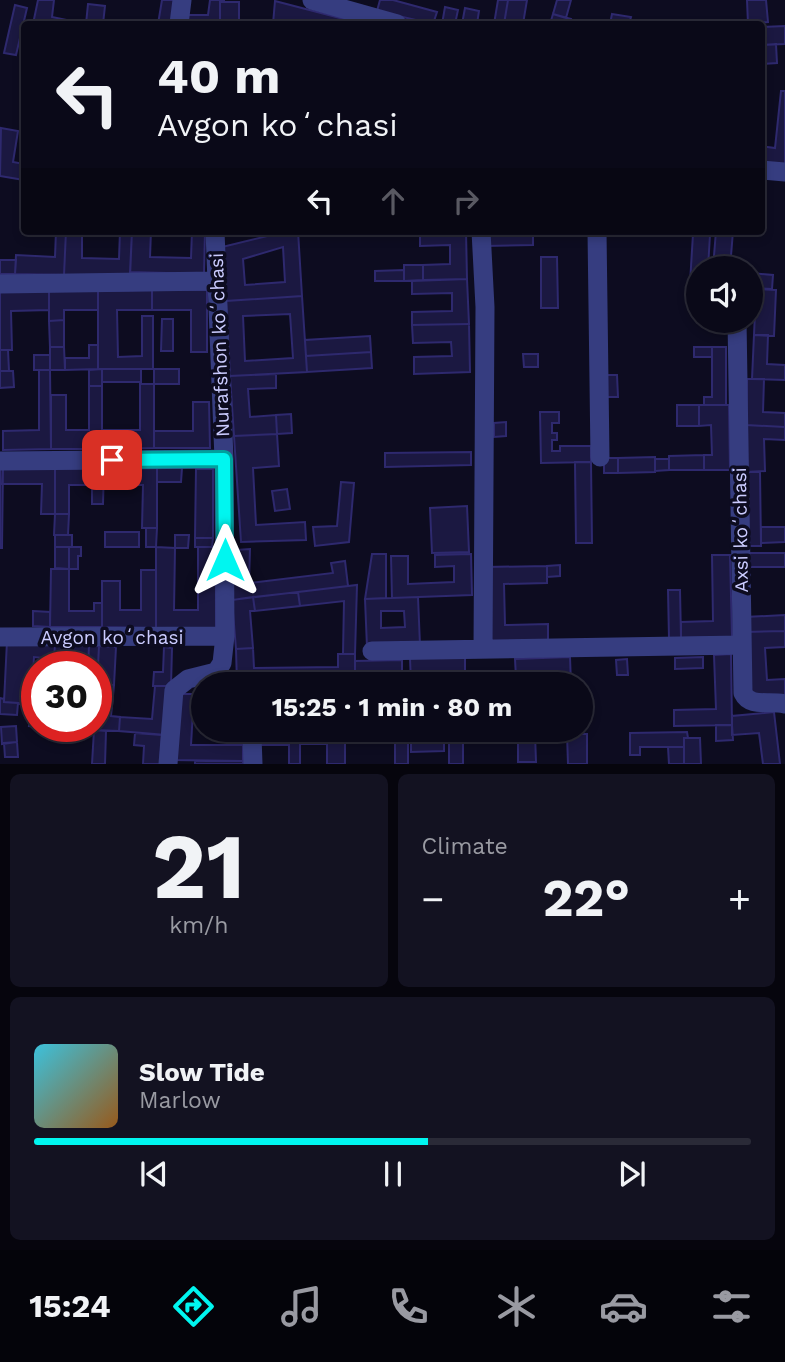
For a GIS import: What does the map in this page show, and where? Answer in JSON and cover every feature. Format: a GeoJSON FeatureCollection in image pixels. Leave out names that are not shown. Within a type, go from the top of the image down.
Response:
{"type":"FeatureCollection","features":[{"type":"Feature","properties":{"kind":"street"},"geometry":{"type":"LineString","coordinates":[[179,21],[182,0]]}},
{"type":"Feature","properties":{"kind":"street"},"geometry":{"type":"LineString","coordinates":[[312,0],[370,20]]}},
{"type":"Feature","properties":{"kind":"street"},"geometry":{"type":"LineString","coordinates":[[765,170],[785,172]]}},
{"type":"Feature","properties":{"kind":"street","name":"Nurafshon koʻchasi"},"geometry":{"type":"LineString","coordinates":[[168,764],[174,690],[188,680],[216,672],[222,663],[225,636],[224,459],[215,235]]}},
{"type":"Feature","properties":{"kind":"street"},"geometry":{"type":"LineString","coordinates":[[481,235],[485,307],[483,649]]}},
{"type":"Feature","properties":{"kind":"street"},"geometry":{"type":"LineString","coordinates":[[597,235],[600,457]]}},
{"type":"Feature","properties":{"kind":"street"},"geometry":{"type":"LineString","coordinates":[[0,284],[215,281]]}},
{"type":"Feature","properties":{"kind":"street","name":"Axsi koʻchasi"},"geometry":{"type":"LineString","coordinates":[[737,333],[743,693],[746,700],[752,702],[785,704]]}},
{"type":"Feature","properties":{"kind":"street"},"geometry":{"type":"LineString","coordinates":[[0,461],[224,459]]}},
{"type":"Feature","properties":{"kind":"street","name":"Avgon koʻchasi"},"geometry":{"type":"LineString","coordinates":[[0,637],[225,636]]}},
{"type":"Feature","properties":{"kind":"street"},"geometry":{"type":"LineString","coordinates":[[372,651],[742,645]]}},
{"type":"Feature","properties":{"kind":"street"},"geometry":{"type":"LineString","coordinates":[[252,742],[253,764]]}},
{"type":"Feature","properties":{"kind":"building"},"geometry":{"type":"Polygon","coordinates":[[[38,0],[54,0],[52,17],[71,21],[34,21],[38,0]]]}},
{"type":"Feature","properties":{"kind":"building"},"geometry":{"type":"Polygon","coordinates":[[[162,0],[178,0],[175,21],[158,21],[162,0]]]}},
{"type":"Feature","properties":{"kind":"building"},"geometry":{"type":"Polygon","coordinates":[[[210,0],[224,0],[220,2],[220,21],[182,21],[183,15],[208,15],[210,0]]]}},
{"type":"Feature","properties":{"kind":"building"},"geometry":{"type":"Polygon","coordinates":[[[380,0],[393,0],[437,12],[434,21],[420,21],[377,11],[380,0]]]}},
{"type":"Feature","properties":{"kind":"building"},"geometry":{"type":"Polygon","coordinates":[[[498,0],[508,0],[504,21],[494,21],[498,0]]]}},
{"type":"Feature","properties":{"kind":"building"},"geometry":{"type":"Polygon","coordinates":[[[508,0],[527,0],[524,21],[504,21],[508,0]]]}},
{"type":"Feature","properties":{"kind":"building"},"geometry":{"type":"Polygon","coordinates":[[[557,0],[571,0],[566,18],[553,14],[557,0]]]}},
{"type":"Feature","properties":{"kind":"building"},"geometry":{"type":"Polygon","coordinates":[[[747,0],[766,0],[768,22],[748,21],[747,0]]]}},
{"type":"Feature","properties":{"kind":"building"},"geometry":{"type":"Polygon","coordinates":[[[275,1],[352,21],[273,21],[275,1]]]}},
{"type":"Feature","properties":{"kind":"building"},"geometry":{"type":"Polygon","coordinates":[[[220,2],[239,2],[239,21],[220,21],[220,2]]]}},
{"type":"Feature","properties":{"kind":"building"},"geometry":{"type":"Polygon","coordinates":[[[88,4],[105,6],[103,21],[86,21],[88,4]]]}},
{"type":"Feature","properties":{"kind":"building"},"geometry":{"type":"Polygon","coordinates":[[[15,5],[27,8],[24,21],[21,21],[16,55],[4,53],[15,5]]]}},
{"type":"Feature","properties":{"kind":"building"},"geometry":{"type":"Polygon","coordinates":[[[445,7],[458,10],[456,21],[443,21],[445,7]]]}},
{"type":"Feature","properties":{"kind":"building"},"geometry":{"type":"Polygon","coordinates":[[[465,8],[479,11],[477,21],[463,21],[465,8]]]}},
{"type":"Feature","properties":{"kind":"building"},"geometry":{"type":"Polygon","coordinates":[[[553,14],[571,19],[571,21],[551,21],[553,14]]]}},
{"type":"Feature","properties":{"kind":"building"},"geometry":{"type":"Polygon","coordinates":[[[612,14],[631,17],[630,21],[611,21],[612,14]]]}},
{"type":"Feature","properties":{"kind":"building"},"geometry":{"type":"Polygon","coordinates":[[[785,26],[785,44],[765,45],[765,27],[785,26]]]}},
{"type":"Feature","properties":{"kind":"building"},"geometry":{"type":"Polygon","coordinates":[[[776,44],[777,63],[765,64],[765,45],[776,44]]]}},
{"type":"Feature","properties":{"kind":"building"},"geometry":{"type":"Polygon","coordinates":[[[781,91],[785,91],[785,167],[765,164],[765,147],[775,148],[781,91]]]}},
{"type":"Feature","properties":{"kind":"building"},"geometry":{"type":"Polygon","coordinates":[[[1,128],[18,131],[13,162],[21,163],[21,180],[0,176],[1,128]]]}},
{"type":"Feature","properties":{"kind":"building"},"geometry":{"type":"Polygon","coordinates":[[[56,235],[66,235],[64,275],[15,274],[16,255],[55,257],[56,235]]]}},
{"type":"Feature","properties":{"kind":"building"},"geometry":{"type":"Polygon","coordinates":[[[66,235],[82,235],[82,258],[119,259],[120,235],[132,235],[130,277],[64,275],[66,235]]]}},
{"type":"Feature","properties":{"kind":"building"},"geometry":{"type":"Polygon","coordinates":[[[132,235],[151,235],[150,257],[191,258],[192,235],[205,235],[204,274],[130,272],[132,235]]]}},
{"type":"Feature","properties":{"kind":"building"},"geometry":{"type":"Polygon","coordinates":[[[272,235],[298,235],[302,296],[226,301],[222,247],[272,235]],[[283,247],[243,259],[245,285],[285,282],[283,247]]]}},
{"type":"Feature","properties":{"kind":"building"},"geometry":{"type":"Polygon","coordinates":[[[420,235],[466,235],[467,279],[423,280],[423,265],[450,264],[450,245],[420,246],[420,235]]]}},
{"type":"Feature","properties":{"kind":"building"},"geometry":{"type":"Polygon","coordinates":[[[485,235],[533,235],[533,245],[485,246],[485,235]]]}},
{"type":"Feature","properties":{"kind":"building"},"geometry":{"type":"Polygon","coordinates":[[[693,235],[710,235],[709,256],[692,256],[693,235]]]}},
{"type":"Feature","properties":{"kind":"building"},"geometry":{"type":"Polygon","coordinates":[[[716,235],[733,235],[731,256],[714,256],[716,235]]]}},
{"type":"Feature","properties":{"kind":"building"},"geometry":{"type":"Polygon","coordinates":[[[541,257],[557,257],[558,308],[541,308],[541,257]]]}},
{"type":"Feature","properties":{"kind":"building"},"geometry":{"type":"Polygon","coordinates":[[[0,260],[16,260],[15,274],[0,274],[0,260]]]}},
{"type":"Feature","properties":{"kind":"building"},"geometry":{"type":"Polygon","coordinates":[[[404,265],[423,265],[423,280],[404,281],[404,265]]]}},
{"type":"Feature","properties":{"kind":"building"},"geometry":{"type":"Polygon","coordinates":[[[404,270],[404,281],[375,281],[375,271],[404,270]]]}},
{"type":"Feature","properties":{"kind":"building"},"geometry":{"type":"Polygon","coordinates":[[[763,274],[773,275],[772,289],[763,289],[763,274]]]}},
{"type":"Feature","properties":{"kind":"building"},"geometry":{"type":"Polygon","coordinates":[[[467,279],[469,324],[412,325],[412,312],[452,311],[452,293],[412,294],[412,281],[467,279]]]}},
{"type":"Feature","properties":{"kind":"building"},"geometry":{"type":"Polygon","coordinates":[[[763,289],[776,290],[774,336],[754,335],[763,333],[763,289]]]}},
{"type":"Feature","properties":{"kind":"building"},"geometry":{"type":"Polygon","coordinates":[[[152,290],[152,310],[117,310],[118,357],[142,356],[142,316],[153,316],[153,369],[98,369],[98,291],[152,290]]]}},
{"type":"Feature","properties":{"kind":"building"},"geometry":{"type":"Polygon","coordinates":[[[152,290],[207,290],[207,352],[191,352],[191,310],[152,310],[152,290]]]}},
{"type":"Feature","properties":{"kind":"building"},"geometry":{"type":"Polygon","coordinates":[[[49,291],[98,291],[98,310],[64,310],[64,320],[49,321],[49,291]]]}},
{"type":"Feature","properties":{"kind":"building"},"geometry":{"type":"Polygon","coordinates":[[[49,291],[49,310],[11,311],[12,350],[0,350],[0,292],[49,291]]]}},
{"type":"Feature","properties":{"kind":"building"},"geometry":{"type":"Polygon","coordinates":[[[302,296],[307,372],[230,376],[226,301],[302,296]],[[290,314],[243,316],[245,361],[293,358],[290,314]]]}},
{"type":"Feature","properties":{"kind":"building"},"geometry":{"type":"Polygon","coordinates":[[[162,319],[173,319],[173,351],[161,351],[162,319]]]}},
{"type":"Feature","properties":{"kind":"building"},"geometry":{"type":"Polygon","coordinates":[[[64,320],[64,347],[50,347],[49,321],[64,320]]]}},
{"type":"Feature","properties":{"kind":"building"},"geometry":{"type":"Polygon","coordinates":[[[469,324],[470,372],[414,374],[414,357],[452,356],[451,342],[413,343],[412,325],[469,324]]]}},
{"type":"Feature","properties":{"kind":"building"},"geometry":{"type":"Polygon","coordinates":[[[754,335],[768,335],[767,364],[785,365],[785,380],[752,379],[754,335]]]}},
{"type":"Feature","properties":{"kind":"building"},"geometry":{"type":"Polygon","coordinates":[[[370,336],[371,352],[306,356],[305,340],[370,336]]]}},
{"type":"Feature","properties":{"kind":"building"},"geometry":{"type":"Polygon","coordinates":[[[89,345],[98,345],[98,369],[65,370],[65,358],[89,358],[89,345]]]}},
{"type":"Feature","properties":{"kind":"building"},"geometry":{"type":"Polygon","coordinates":[[[50,347],[64,347],[65,370],[50,370],[50,347]]]}},
{"type":"Feature","properties":{"kind":"building"},"geometry":{"type":"Polygon","coordinates":[[[694,347],[712,347],[712,357],[694,357],[694,347]]]}},
{"type":"Feature","properties":{"kind":"building"},"geometry":{"type":"Polygon","coordinates":[[[712,347],[726,347],[726,405],[704,405],[704,397],[712,397],[712,347]]]}},
{"type":"Feature","properties":{"kind":"building"},"geometry":{"type":"Polygon","coordinates":[[[0,350],[8,350],[9,371],[0,371],[0,350]]]}},
{"type":"Feature","properties":{"kind":"building"},"geometry":{"type":"Polygon","coordinates":[[[371,352],[372,368],[307,372],[306,356],[371,352]]]}},
{"type":"Feature","properties":{"kind":"building"},"geometry":{"type":"Polygon","coordinates":[[[523,354],[538,354],[538,367],[524,367],[523,354]]]}},
{"type":"Feature","properties":{"kind":"building"},"geometry":{"type":"Polygon","coordinates":[[[34,355],[50,355],[50,370],[34,370],[34,355]]]}},
{"type":"Feature","properties":{"kind":"building"},"geometry":{"type":"Polygon","coordinates":[[[102,369],[141,369],[141,382],[102,382],[102,369]]]}},
{"type":"Feature","properties":{"kind":"building"},"geometry":{"type":"Polygon","coordinates":[[[102,369],[102,386],[89,386],[89,370],[102,369]]]}},
{"type":"Feature","properties":{"kind":"building"},"geometry":{"type":"Polygon","coordinates":[[[154,369],[179,369],[179,384],[154,384],[154,369]]]}},
{"type":"Feature","properties":{"kind":"building"},"geometry":{"type":"Polygon","coordinates":[[[39,370],[50,370],[51,449],[3,450],[3,431],[39,430],[39,370]]]}},
{"type":"Feature","properties":{"kind":"building"},"geometry":{"type":"Polygon","coordinates":[[[0,371],[13,371],[14,387],[0,388],[0,371]]]}},
{"type":"Feature","properties":{"kind":"building"},"geometry":{"type":"Polygon","coordinates":[[[276,374],[276,388],[248,389],[250,417],[276,415],[277,434],[234,436],[230,376],[276,374]]]}},
{"type":"Feature","properties":{"kind":"building"},"geometry":{"type":"Polygon","coordinates":[[[605,375],[617,375],[618,397],[605,397],[605,375]]]}},
{"type":"Feature","properties":{"kind":"building"},"geometry":{"type":"Polygon","coordinates":[[[747,379],[764,379],[763,412],[785,413],[785,427],[746,425],[747,379]]]}},
{"type":"Feature","properties":{"kind":"building"},"geometry":{"type":"Polygon","coordinates":[[[140,384],[154,384],[154,448],[102,449],[102,430],[140,430],[140,384]]]}},
{"type":"Feature","properties":{"kind":"building"},"geometry":{"type":"Polygon","coordinates":[[[89,386],[102,386],[102,449],[51,449],[51,395],[66,395],[66,430],[89,430],[89,386]]]}},
{"type":"Feature","properties":{"kind":"building"},"geometry":{"type":"Polygon","coordinates":[[[193,402],[209,402],[210,448],[154,448],[154,431],[193,431],[193,402]]]}},
{"type":"Feature","properties":{"kind":"building"},"geometry":{"type":"Polygon","coordinates":[[[677,405],[699,405],[699,426],[677,426],[677,405]]]}},
{"type":"Feature","properties":{"kind":"building"},"geometry":{"type":"Polygon","coordinates":[[[699,405],[729,405],[730,470],[704,470],[704,455],[712,455],[711,425],[699,426],[699,405]]]}},
{"type":"Feature","properties":{"kind":"building"},"geometry":{"type":"Polygon","coordinates":[[[540,412],[559,412],[559,423],[552,423],[552,433],[557,433],[557,440],[552,440],[552,451],[560,451],[560,446],[591,446],[591,462],[541,463],[540,412]]]}},
{"type":"Feature","properties":{"kind":"building"},"geometry":{"type":"Polygon","coordinates":[[[291,414],[292,433],[277,434],[276,415],[291,414]]]}},
{"type":"Feature","properties":{"kind":"building"},"geometry":{"type":"Polygon","coordinates":[[[506,422],[506,436],[494,437],[494,423],[506,422]]]}},
{"type":"Feature","properties":{"kind":"building"},"geometry":{"type":"Polygon","coordinates":[[[746,425],[785,427],[785,440],[764,439],[765,471],[746,472],[746,425]]]}},
{"type":"Feature","properties":{"kind":"building"},"geometry":{"type":"Polygon","coordinates":[[[277,434],[279,466],[253,468],[256,525],[305,522],[306,540],[241,542],[234,436],[277,434]]]}},
{"type":"Feature","properties":{"kind":"building"},"geometry":{"type":"Polygon","coordinates":[[[471,452],[471,465],[385,467],[385,453],[471,452]]]}},
{"type":"Feature","properties":{"kind":"building"},"geometry":{"type":"Polygon","coordinates":[[[704,455],[704,470],[669,470],[669,456],[704,455]]]}},
{"type":"Feature","properties":{"kind":"building"},"geometry":{"type":"Polygon","coordinates":[[[655,457],[655,472],[618,473],[618,458],[655,457]]]}},
{"type":"Feature","properties":{"kind":"building"},"geometry":{"type":"Polygon","coordinates":[[[604,458],[618,458],[618,473],[604,473],[604,458]]]}},
{"type":"Feature","properties":{"kind":"building"},"geometry":{"type":"Polygon","coordinates":[[[655,459],[669,459],[669,470],[655,471],[655,459]]]}},
{"type":"Feature","properties":{"kind":"building"},"geometry":{"type":"Polygon","coordinates":[[[575,462],[591,462],[592,543],[576,543],[575,462]]]}},
{"type":"Feature","properties":{"kind":"building"},"geometry":{"type":"Polygon","coordinates":[[[0,466],[3,466],[2,548],[0,548],[0,466]]]}},
{"type":"Feature","properties":{"kind":"building"},"geometry":{"type":"Polygon","coordinates":[[[3,466],[55,466],[55,514],[41,514],[42,484],[2,484],[3,466]]]}},
{"type":"Feature","properties":{"kind":"building"},"geometry":{"type":"Polygon","coordinates":[[[55,466],[104,467],[103,504],[92,504],[92,485],[69,485],[69,514],[55,514],[55,466]]]}},
{"type":"Feature","properties":{"kind":"building"},"geometry":{"type":"Polygon","coordinates":[[[104,467],[157,468],[157,528],[142,528],[143,485],[104,485],[104,467]]]}},
{"type":"Feature","properties":{"kind":"building"},"geometry":{"type":"Polygon","coordinates":[[[157,468],[182,468],[181,482],[157,482],[157,468]]]}},
{"type":"Feature","properties":{"kind":"building"},"geometry":{"type":"Polygon","coordinates":[[[196,469],[213,469],[213,538],[195,538],[196,469]]]}},
{"type":"Feature","properties":{"kind":"building"},"geometry":{"type":"Polygon","coordinates":[[[743,472],[760,472],[761,546],[744,546],[743,472]]]}},
{"type":"Feature","properties":{"kind":"building"},"geometry":{"type":"Polygon","coordinates":[[[341,482],[354,483],[349,542],[315,546],[313,527],[337,526],[341,482]]]}},
{"type":"Feature","properties":{"kind":"building"},"geometry":{"type":"Polygon","coordinates":[[[287,489],[290,509],[275,511],[272,491],[287,489]]]}},
{"type":"Feature","properties":{"kind":"building"},"geometry":{"type":"Polygon","coordinates":[[[467,506],[469,552],[432,553],[430,508],[467,506]]]}},
{"type":"Feature","properties":{"kind":"building"},"geometry":{"type":"Polygon","coordinates":[[[55,514],[69,514],[68,535],[54,535],[55,514]]]}},
{"type":"Feature","properties":{"kind":"building"},"geometry":{"type":"Polygon","coordinates":[[[761,527],[785,527],[785,542],[761,543],[761,527]]]}},
{"type":"Feature","properties":{"kind":"building"},"geometry":{"type":"Polygon","coordinates":[[[146,528],[157,528],[156,547],[146,547],[146,528]]]}},
{"type":"Feature","properties":{"kind":"building"},"geometry":{"type":"Polygon","coordinates":[[[105,532],[139,532],[139,547],[105,547],[105,532]]]}},
{"type":"Feature","properties":{"kind":"building"},"geometry":{"type":"Polygon","coordinates":[[[55,535],[72,535],[72,547],[55,547],[55,535]]]}},
{"type":"Feature","properties":{"kind":"building"},"geometry":{"type":"Polygon","coordinates":[[[175,535],[189,535],[188,548],[175,548],[175,535]]]}},
{"type":"Feature","properties":{"kind":"building"},"geometry":{"type":"Polygon","coordinates":[[[195,538],[213,538],[212,547],[195,547],[195,538]]]}},
{"type":"Feature","properties":{"kind":"building"},"geometry":{"type":"Polygon","coordinates":[[[55,547],[69,547],[69,569],[55,568],[55,547]]]}},
{"type":"Feature","properties":{"kind":"building"},"geometry":{"type":"Polygon","coordinates":[[[69,547],[81,547],[78,569],[69,569],[69,547]]]}},
{"type":"Feature","properties":{"kind":"building"},"geometry":{"type":"Polygon","coordinates":[[[156,547],[175,548],[174,610],[198,610],[198,585],[216,585],[216,628],[156,628],[156,547]]]}},
{"type":"Feature","properties":{"kind":"building"},"geometry":{"type":"Polygon","coordinates":[[[198,547],[217,547],[216,585],[198,585],[198,547]]]}},
{"type":"Feature","properties":{"kind":"building"},"geometry":{"type":"Polygon","coordinates":[[[250,549],[249,583],[333,573],[331,563],[345,561],[348,586],[232,600],[231,575],[236,550],[250,549]]]}},
{"type":"Feature","properties":{"kind":"building"},"geometry":{"type":"Polygon","coordinates":[[[745,553],[785,553],[785,567],[745,567],[745,553]]]}},
{"type":"Feature","properties":{"kind":"building"},"geometry":{"type":"Polygon","coordinates":[[[372,554],[386,554],[386,598],[365,599],[372,554]]]}},
{"type":"Feature","properties":{"kind":"building"},"geometry":{"type":"Polygon","coordinates":[[[471,554],[472,595],[392,598],[391,556],[408,556],[408,584],[454,582],[454,566],[435,567],[435,555],[471,554]]]}},
{"type":"Feature","properties":{"kind":"building"},"geometry":{"type":"Polygon","coordinates":[[[712,555],[730,555],[732,637],[681,638],[681,622],[713,621],[712,555]]]}},
{"type":"Feature","properties":{"kind":"building"},"geometry":{"type":"Polygon","coordinates":[[[560,565],[560,576],[547,577],[547,566],[560,565]]]}},
{"type":"Feature","properties":{"kind":"building"},"geometry":{"type":"Polygon","coordinates":[[[547,566],[547,583],[504,584],[505,625],[548,624],[548,642],[487,643],[486,567],[547,566]]]}},
{"type":"Feature","properties":{"kind":"building"},"geometry":{"type":"Polygon","coordinates":[[[51,569],[69,569],[69,611],[94,611],[94,603],[102,603],[102,627],[50,627],[51,569]]]}},
{"type":"Feature","properties":{"kind":"building"},"geometry":{"type":"Polygon","coordinates":[[[141,570],[156,570],[156,628],[102,627],[102,581],[120,581],[120,610],[141,610],[141,570]]]}},
{"type":"Feature","properties":{"kind":"building"},"geometry":{"type":"Polygon","coordinates":[[[357,585],[355,654],[343,654],[344,601],[300,606],[298,592],[357,585]]]}},
{"type":"Feature","properties":{"kind":"building"},"geometry":{"type":"Polygon","coordinates":[[[668,590],[680,590],[681,638],[669,638],[668,590]]]}},
{"type":"Feature","properties":{"kind":"building"},"geometry":{"type":"Polygon","coordinates":[[[298,592],[300,606],[255,611],[253,597],[298,592]]]}},
{"type":"Feature","properties":{"kind":"building"},"geometry":{"type":"Polygon","coordinates":[[[253,597],[255,611],[250,611],[253,648],[236,649],[232,600],[253,597]]]}},
{"type":"Feature","properties":{"kind":"building"},"geometry":{"type":"Polygon","coordinates":[[[418,597],[420,645],[367,647],[365,599],[418,597]],[[381,611],[381,628],[405,627],[404,611],[381,611]]]}},
{"type":"Feature","properties":{"kind":"building"},"geometry":{"type":"Polygon","coordinates":[[[33,611],[50,612],[50,627],[33,626],[33,611]]]}},
{"type":"Feature","properties":{"kind":"building"},"geometry":{"type":"Polygon","coordinates":[[[785,615],[785,631],[746,632],[745,617],[785,615]]]}},
{"type":"Feature","properties":{"kind":"building"},"geometry":{"type":"Polygon","coordinates":[[[785,631],[785,647],[765,648],[767,680],[785,679],[785,697],[748,698],[746,632],[785,631]]]}},
{"type":"Feature","properties":{"kind":"building"},"geometry":{"type":"Polygon","coordinates":[[[7,641],[55,644],[55,651],[21,651],[21,703],[4,702],[7,641]]]}},
{"type":"Feature","properties":{"kind":"building"},"geometry":{"type":"Polygon","coordinates":[[[55,644],[89,646],[89,651],[55,651],[55,644]]]}},
{"type":"Feature","properties":{"kind":"building"},"geometry":{"type":"Polygon","coordinates":[[[89,646],[99,646],[99,651],[89,651],[89,646]]]}},
{"type":"Feature","properties":{"kind":"building"},"geometry":{"type":"Polygon","coordinates":[[[99,646],[116,647],[114,685],[112,651],[99,651],[99,646]]]}},
{"type":"Feature","properties":{"kind":"building"},"geometry":{"type":"Polygon","coordinates":[[[164,647],[172,648],[171,686],[153,686],[154,672],[163,672],[164,647]]]}},
{"type":"Feature","properties":{"kind":"building"},"geometry":{"type":"Polygon","coordinates":[[[253,648],[254,668],[338,667],[338,654],[355,654],[355,672],[237,672],[236,649],[253,648]]]}},
{"type":"Feature","properties":{"kind":"building"},"geometry":{"type":"Polygon","coordinates":[[[731,654],[732,725],[674,726],[674,710],[716,709],[714,655],[731,654]]]}},
{"type":"Feature","properties":{"kind":"building"},"geometry":{"type":"Polygon","coordinates":[[[465,657],[465,672],[411,672],[410,658],[465,657]]]}},
{"type":"Feature","properties":{"kind":"building"},"geometry":{"type":"Polygon","coordinates":[[[570,657],[571,672],[516,672],[515,659],[570,657]]]}},
{"type":"Feature","properties":{"kind":"building"},"geometry":{"type":"Polygon","coordinates":[[[703,657],[703,668],[675,669],[675,658],[703,657]]]}},
{"type":"Feature","properties":{"kind":"building"},"geometry":{"type":"Polygon","coordinates":[[[627,659],[628,675],[617,675],[616,660],[627,659]]]}},
{"type":"Feature","properties":{"kind":"building"},"geometry":{"type":"Polygon","coordinates":[[[402,660],[402,672],[355,672],[355,661],[402,660]]]}},
{"type":"Feature","properties":{"kind":"building"},"geometry":{"type":"Polygon","coordinates":[[[155,686],[171,686],[166,735],[119,731],[120,717],[152,719],[155,686]]]}},
{"type":"Feature","properties":{"kind":"building"},"geometry":{"type":"Polygon","coordinates":[[[179,694],[191,694],[191,745],[243,745],[243,761],[172,760],[179,694]]]}},
{"type":"Feature","properties":{"kind":"building"},"geometry":{"type":"Polygon","coordinates":[[[0,698],[4,699],[4,702],[18,703],[17,715],[0,714],[0,698]]]}},
{"type":"Feature","properties":{"kind":"building"},"geometry":{"type":"Polygon","coordinates":[[[774,712],[780,764],[763,764],[759,733],[732,735],[732,716],[774,712]]]}},
{"type":"Feature","properties":{"kind":"building"},"geometry":{"type":"Polygon","coordinates":[[[112,716],[120,717],[119,731],[112,731],[112,716]]]}},
{"type":"Feature","properties":{"kind":"building"},"geometry":{"type":"Polygon","coordinates":[[[716,725],[732,725],[733,740],[716,741],[716,725]]]}},
{"type":"Feature","properties":{"kind":"building"},"geometry":{"type":"Polygon","coordinates":[[[16,726],[17,742],[2,744],[1,727],[16,726]]]}},
{"type":"Feature","properties":{"kind":"building"},"geometry":{"type":"Polygon","coordinates":[[[687,732],[688,738],[684,738],[684,747],[640,747],[640,755],[630,755],[630,733],[687,732]]]}},
{"type":"Feature","properties":{"kind":"building"},"geometry":{"type":"Polygon","coordinates":[[[135,733],[162,735],[160,764],[143,764],[144,746],[134,745],[135,733]]]}},
{"type":"Feature","properties":{"kind":"building"},"geometry":{"type":"Polygon","coordinates":[[[684,738],[700,738],[701,764],[684,764],[684,738]]]}},
{"type":"Feature","properties":{"kind":"building"},"geometry":{"type":"Polygon","coordinates":[[[17,742],[18,757],[5,757],[4,743],[17,742]]]}},
{"type":"Feature","properties":{"kind":"building"},"geometry":{"type":"Polygon","coordinates":[[[93,742],[106,742],[105,764],[92,764],[93,742]]]}},
{"type":"Feature","properties":{"kind":"building"},"geometry":{"type":"Polygon","coordinates":[[[231,742],[245,742],[245,745],[231,745],[231,742]]]}},
{"type":"Feature","properties":{"kind":"building"},"geometry":{"type":"Polygon","coordinates":[[[258,742],[300,742],[300,764],[289,764],[289,745],[258,745],[258,742]]]}},
{"type":"Feature","properties":{"kind":"building"},"geometry":{"type":"Polygon","coordinates":[[[345,742],[345,764],[327,764],[327,744],[300,744],[345,742]]]}},
{"type":"Feature","properties":{"kind":"building"},"geometry":{"type":"Polygon","coordinates":[[[395,742],[408,742],[408,764],[395,764],[395,742]]]}},
{"type":"Feature","properties":{"kind":"building"},"geometry":{"type":"Polygon","coordinates":[[[411,742],[444,742],[444,751],[411,752],[411,742]]]}},
{"type":"Feature","properties":{"kind":"building"},"geometry":{"type":"Polygon","coordinates":[[[449,742],[463,742],[463,764],[449,764],[449,742]]]}},
{"type":"Feature","properties":{"kind":"building"},"geometry":{"type":"Polygon","coordinates":[[[518,742],[535,742],[536,762],[518,762],[518,742]]]}},
{"type":"Feature","properties":{"kind":"building"},"geometry":{"type":"Polygon","coordinates":[[[567,742],[587,742],[587,764],[568,764],[567,742]]]}},
{"type":"Feature","properties":{"kind":"building"},"geometry":{"type":"Polygon","coordinates":[[[668,747],[684,747],[684,764],[669,764],[668,747]]]}},
{"type":"Feature","properties":{"kind":"building"},"geometry":{"type":"Polygon","coordinates":[[[195,761],[243,761],[243,764],[195,764],[195,761]]]}},
{"type":"Feature","properties":{"kind":"route"},"geometry":{"type":"LineString","coordinates":[[112,460],[224,459],[225,560]]}}]}
